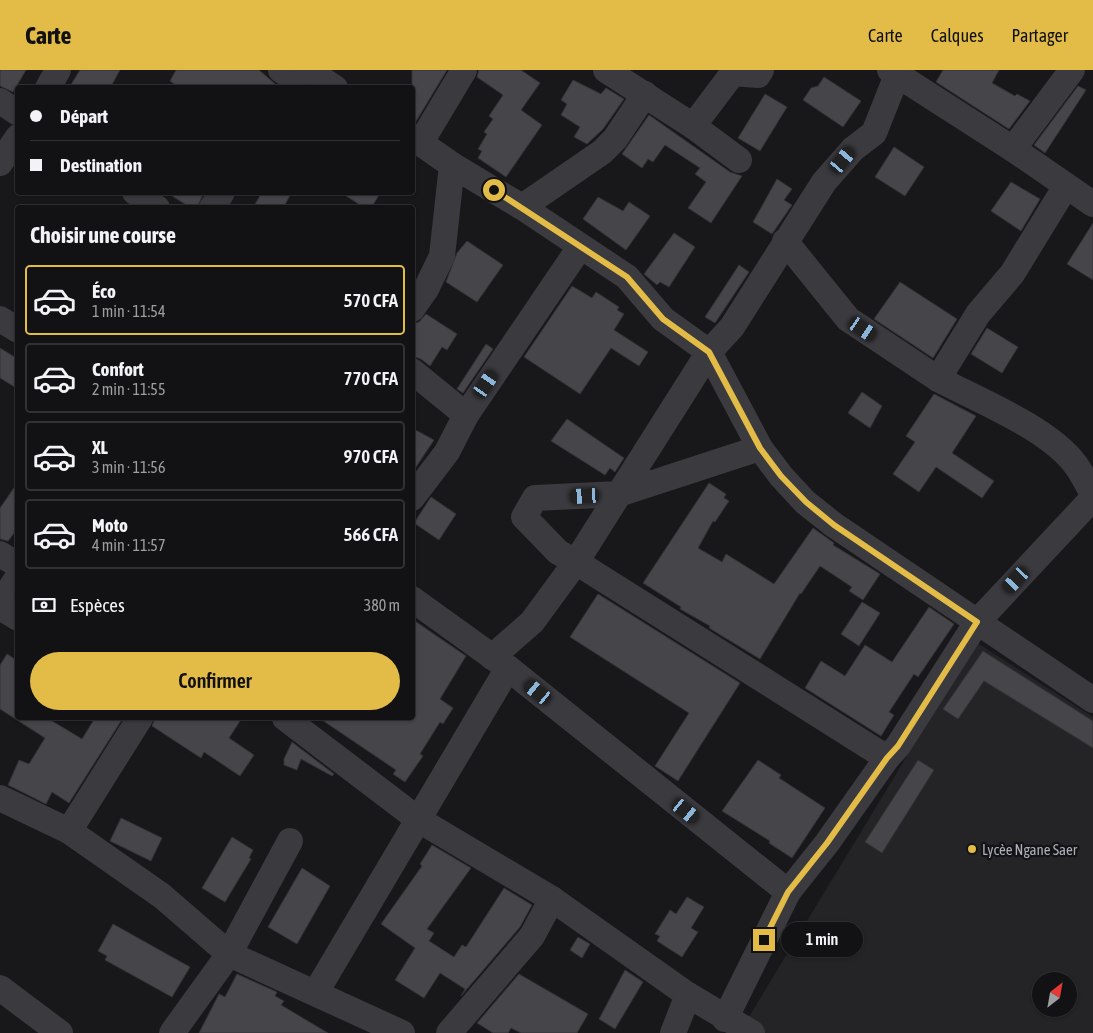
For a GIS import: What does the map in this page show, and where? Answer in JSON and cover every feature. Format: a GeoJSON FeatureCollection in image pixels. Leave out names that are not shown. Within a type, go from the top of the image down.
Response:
{"type":"FeatureCollection","features":[{"type":"Feature","properties":{"kind":"street"},"geometry":{"type":"LineString","coordinates":[[50,85],[58,70]]}},
{"type":"Feature","properties":{"kind":"street"},"geometry":{"type":"LineString","coordinates":[[464,70],[417,139],[452,165],[522,207],[627,277],[663,319],[709,352],[760,448],[781,476],[806,502],[834,525],[1093,700]]}},
{"type":"Feature","properties":{"kind":"street"},"geometry":{"type":"LineString","coordinates":[[606,70],[693,126],[739,160]]}},
{"type":"Feature","properties":{"kind":"street"},"geometry":{"type":"LineString","coordinates":[[693,126],[733,74],[758,75],[761,70]]}},
{"type":"Feature","properties":{"kind":"street"},"geometry":{"type":"LineString","coordinates":[[1013,149],[1072,70]]}},
{"type":"Feature","properties":{"kind":"street"},"geometry":{"type":"LineString","coordinates":[[316,992],[420,820],[500,662],[576,562],[709,352],[732,327],[824,182],[853,149],[874,134],[895,72],[1093,204]]}},
{"type":"Feature","properties":{"kind":"street"},"geometry":{"type":"LineString","coordinates":[[297,76],[326,85]]}},
{"type":"Feature","properties":{"kind":"street"},"geometry":{"type":"LineString","coordinates":[[522,207],[602,152],[615,139],[645,94]]}},
{"type":"Feature","properties":{"kind":"street"},"geometry":{"type":"LineString","coordinates":[[0,101],[15,111]]}},
{"type":"Feature","properties":{"kind":"street"},"geometry":{"type":"LineString","coordinates":[[0,163],[15,141]]}},
{"type":"Feature","properties":{"kind":"street"},"geometry":{"type":"LineString","coordinates":[[415,304],[442,256],[452,165]]}},
{"type":"Feature","properties":{"kind":"street"},"geometry":{"type":"LineString","coordinates":[[938,379],[978,314],[1012,274],[1066,186]]}},
{"type":"Feature","properties":{"kind":"street"},"geometry":{"type":"LineString","coordinates":[[139,195],[153,205]]}},
{"type":"Feature","properties":{"kind":"street"},"geometry":{"type":"LineString","coordinates":[[785,241],[848,319],[938,379],[1030,427],[1051,441],[1075,464],[1093,494]]}},
{"type":"Feature","properties":{"kind":"street"},"geometry":{"type":"LineString","coordinates":[[415,494],[447,452],[466,415],[580,247]]}},
{"type":"Feature","properties":{"kind":"street"},"geometry":{"type":"LineString","coordinates":[[0,318],[15,328]]}},
{"type":"Feature","properties":{"kind":"street"},"geometry":{"type":"LineString","coordinates":[[415,373],[466,415]]}},
{"type":"Feature","properties":{"kind":"street"},"geometry":{"type":"LineString","coordinates":[[760,448],[619,494],[535,498],[524,517],[558,552],[887,758]]}},
{"type":"Feature","properties":{"kind":"street"},"geometry":{"type":"LineString","coordinates":[[725,1019],[788,892],[827,843],[887,758],[898,746],[977,622],[1093,498]]}},
{"type":"Feature","properties":{"kind":"street"},"geometry":{"type":"LineString","coordinates":[[0,554],[15,564]]}},
{"type":"Feature","properties":{"kind":"street"},"geometry":{"type":"LineString","coordinates":[[15,582],[0,606],[15,616]]}},
{"type":"Feature","properties":{"kind":"street"},"geometry":{"type":"LineString","coordinates":[[415,601],[500,662],[788,892]]}},
{"type":"Feature","properties":{"kind":"street"},"geometry":{"type":"LineString","coordinates":[[69,831],[139,720]]}},
{"type":"Feature","properties":{"kind":"street"},"geometry":{"type":"LineString","coordinates":[[288,720],[420,820],[552,900],[688,995],[725,1019],[752,1033]]}},
{"type":"Feature","properties":{"kind":"street"},"geometry":{"type":"LineString","coordinates":[[0,798],[69,831],[162,896],[229,954],[316,992],[402,1033]]}},
{"type":"Feature","properties":{"kind":"street"},"geometry":{"type":"LineString","coordinates":[[172,1033],[229,954],[290,841]]}},
{"type":"Feature","properties":{"kind":"street"},"geometry":{"type":"LineString","coordinates":[[449,1033],[532,936],[552,900]]}},
{"type":"Feature","properties":{"kind":"street"},"geometry":{"type":"LineString","coordinates":[[0,988],[60,1033]]}},
{"type":"Feature","properties":{"kind":"street"},"geometry":{"type":"LineString","coordinates":[[673,1033],[688,995]]}},
{"type":"Feature","properties":{"kind":"shaded area","name":"Lycèe Ngane Saer"},"geometry":{"type":"Polygon","coordinates":[[[976,642],[1093,717],[1093,1033],[759,1033],[744,1025],[976,642]]]}},
{"type":"Feature","properties":{"kind":"building"},"geometry":{"type":"Polygon","coordinates":[[[0,70],[26,70],[17,85],[15,85],[13,92],[0,86],[0,70]]]}},
{"type":"Feature","properties":{"kind":"building"},"geometry":{"type":"Polygon","coordinates":[[[80,70],[120,70],[112,85],[71,85],[80,70]]]}},
{"type":"Feature","properties":{"kind":"building"},"geometry":{"type":"Polygon","coordinates":[[[176,70],[259,70],[276,85],[176,85],[170,81],[176,70]]]}},
{"type":"Feature","properties":{"kind":"building"},"geometry":{"type":"Polygon","coordinates":[[[412,70],[447,70],[415,123],[415,85],[412,85],[412,70]]]}},
{"type":"Feature","properties":{"kind":"building"},"geometry":{"type":"Polygon","coordinates":[[[479,70],[521,70],[540,83],[521,110],[542,125],[506,177],[478,158],[482,151],[478,149],[487,134],[484,132],[493,119],[489,116],[503,95],[477,77],[479,70]]]}},
{"type":"Feature","properties":{"kind":"building"},"geometry":{"type":"Polygon","coordinates":[[[943,70],[999,70],[992,83],[1015,96],[1017,94],[1030,101],[1009,129],[936,82],[943,70]]]}},
{"type":"Feature","properties":{"kind":"building"},"geometry":{"type":"Polygon","coordinates":[[[824,77],[861,101],[843,127],[803,100],[811,88],[818,86],[824,77]]]}},
{"type":"Feature","properties":{"kind":"building"},"geometry":{"type":"Polygon","coordinates":[[[573,80],[601,94],[606,88],[624,99],[603,129],[587,144],[574,137],[580,127],[561,115],[567,104],[561,100],[573,80]]]}},
{"type":"Feature","properties":{"kind":"building"},"geometry":{"type":"Polygon","coordinates":[[[1078,86],[1086,90],[1045,153],[1034,145],[1078,86]]]}},
{"type":"Feature","properties":{"kind":"building"},"geometry":{"type":"Polygon","coordinates":[[[765,94],[787,107],[760,151],[738,138],[765,94]]]}},
{"type":"Feature","properties":{"kind":"building"},"geometry":{"type":"Polygon","coordinates":[[[649,115],[730,172],[742,176],[711,223],[688,208],[706,182],[695,174],[700,168],[665,145],[653,162],[648,159],[642,168],[622,154],[649,115]]]}},
{"type":"Feature","properties":{"kind":"building"},"geometry":{"type":"Polygon","coordinates":[[[894,147],[924,167],[905,196],[875,177],[894,147]]]}},
{"type":"Feature","properties":{"kind":"building"},"geometry":{"type":"Polygon","coordinates":[[[777,179],[792,189],[784,200],[792,205],[772,234],[753,222],[777,179]]]}},
{"type":"Feature","properties":{"kind":"building"},"geometry":{"type":"Polygon","coordinates":[[[1011,182],[1040,199],[1021,231],[991,211],[1011,182]]]}},
{"type":"Feature","properties":{"kind":"building"},"geometry":{"type":"Polygon","coordinates":[[[171,195],[203,195],[198,205],[186,205],[171,195]]]}},
{"type":"Feature","properties":{"kind":"building"},"geometry":{"type":"Polygon","coordinates":[[[260,195],[290,195],[285,205],[255,205],[260,195]]]}},
{"type":"Feature","properties":{"kind":"building"},"geometry":{"type":"Polygon","coordinates":[[[345,195],[379,195],[373,205],[360,205],[345,195]]]}},
{"type":"Feature","properties":{"kind":"building"},"geometry":{"type":"Polygon","coordinates":[[[598,197],[623,211],[629,202],[650,216],[626,250],[583,219],[598,197]]]}},
{"type":"Feature","properties":{"kind":"building"},"geometry":{"type":"Polygon","coordinates":[[[1093,223],[1093,280],[1067,264],[1093,223]]]}},
{"type":"Feature","properties":{"kind":"building"},"geometry":{"type":"Polygon","coordinates":[[[674,233],[695,247],[669,287],[660,282],[657,285],[644,274],[674,233]]]}},
{"type":"Feature","properties":{"kind":"building"},"geometry":{"type":"Polygon","coordinates":[[[467,241],[503,265],[477,302],[446,282],[457,253],[467,241]]]}},
{"type":"Feature","properties":{"kind":"building"},"geometry":{"type":"Polygon","coordinates":[[[739,265],[749,272],[715,323],[705,317],[739,265]]]}},
{"type":"Feature","properties":{"kind":"building"},"geometry":{"type":"Polygon","coordinates":[[[900,282],[957,319],[933,358],[874,319],[900,282]]]}},
{"type":"Feature","properties":{"kind":"building"},"geometry":{"type":"Polygon","coordinates":[[[572,286],[592,298],[596,292],[619,307],[617,310],[624,314],[614,330],[648,352],[639,366],[611,348],[580,394],[524,357],[572,286]]]}},
{"type":"Feature","properties":{"kind":"building"},"geometry":{"type":"Polygon","coordinates":[[[426,314],[457,334],[447,350],[442,347],[430,366],[415,357],[415,323],[419,322],[426,314]]]}},
{"type":"Feature","properties":{"kind":"building"},"geometry":{"type":"Polygon","coordinates":[[[987,328],[1018,347],[1002,373],[971,354],[987,328]]]}},
{"type":"Feature","properties":{"kind":"building"},"geometry":{"type":"Polygon","coordinates":[[[486,344],[493,349],[463,393],[457,389],[486,344]]]}},
{"type":"Feature","properties":{"kind":"building"},"geometry":{"type":"Polygon","coordinates":[[[0,348],[15,357],[15,387],[0,378],[0,348]]]}},
{"type":"Feature","properties":{"kind":"building"},"geometry":{"type":"Polygon","coordinates":[[[862,392],[882,406],[870,428],[848,413],[862,392]]]}},
{"type":"Feature","properties":{"kind":"building"},"geometry":{"type":"Polygon","coordinates":[[[934,394],[976,416],[952,453],[994,481],[982,498],[936,467],[919,492],[893,474],[915,442],[906,436],[934,394]]]}},
{"type":"Feature","properties":{"kind":"building"},"geometry":{"type":"Polygon","coordinates":[[[567,419],[624,458],[615,472],[610,468],[605,475],[551,441],[567,419]]]}},
{"type":"Feature","properties":{"kind":"building"},"geometry":{"type":"Polygon","coordinates":[[[415,430],[434,440],[415,468],[415,430]]]}},
{"type":"Feature","properties":{"kind":"building"},"geometry":{"type":"Polygon","coordinates":[[[709,483],[726,494],[724,498],[729,501],[715,522],[713,521],[698,548],[722,562],[726,554],[774,584],[813,528],[834,543],[833,545],[880,574],[863,600],[849,591],[852,587],[820,566],[800,593],[760,659],[709,628],[710,626],[680,609],[681,607],[643,583],[709,483]]]}},
{"type":"Feature","properties":{"kind":"building"},"geometry":{"type":"Polygon","coordinates":[[[15,486],[15,532],[8,541],[0,539],[0,508],[15,486]]]}},
{"type":"Feature","properties":{"kind":"building"},"geometry":{"type":"Polygon","coordinates":[[[431,497],[456,514],[439,540],[415,524],[431,497]]]}},
{"type":"Feature","properties":{"kind":"building"},"geometry":{"type":"Polygon","coordinates":[[[598,594],[740,683],[678,781],[655,766],[689,713],[570,637],[598,594]]]}},
{"type":"Feature","properties":{"kind":"building"},"geometry":{"type":"Polygon","coordinates":[[[862,602],[880,613],[859,646],[841,634],[862,602]]]}},
{"type":"Feature","properties":{"kind":"building"},"geometry":{"type":"Polygon","coordinates":[[[929,607],[954,624],[918,677],[914,674],[889,712],[894,715],[881,736],[805,688],[821,661],[845,676],[865,645],[892,662],[929,607]]]}},
{"type":"Feature","properties":{"kind":"building"},"geometry":{"type":"Polygon","coordinates":[[[415,621],[466,656],[440,699],[453,708],[443,724],[440,722],[420,754],[423,756],[405,782],[393,774],[396,770],[322,720],[415,720],[415,621]]]}},
{"type":"Feature","properties":{"kind":"building"},"geometry":{"type":"Polygon","coordinates":[[[983,651],[1093,721],[1093,748],[984,681],[958,719],[943,709],[983,651]]]}},
{"type":"Feature","properties":{"kind":"building"},"geometry":{"type":"Polygon","coordinates":[[[7,654],[15,659],[15,719],[0,709],[0,665],[7,654]]]}},
{"type":"Feature","properties":{"kind":"building"},"geometry":{"type":"Polygon","coordinates":[[[17,720],[50,720],[82,739],[94,720],[122,720],[69,803],[52,792],[46,804],[8,785],[19,760],[29,764],[45,738],[17,720]]]}},
{"type":"Feature","properties":{"kind":"building"},"geometry":{"type":"Polygon","coordinates":[[[154,720],[241,720],[229,738],[254,755],[240,776],[204,752],[201,758],[152,726],[154,720]]]}},
{"type":"Feature","properties":{"kind":"building"},"geometry":{"type":"Polygon","coordinates":[[[292,742],[334,774],[332,776],[301,759],[297,770],[284,765],[284,759],[292,742]]]}},
{"type":"Feature","properties":{"kind":"building"},"geometry":{"type":"Polygon","coordinates":[[[758,760],[781,775],[779,778],[825,808],[792,858],[769,843],[770,841],[722,811],[758,760]]]}},
{"type":"Feature","properties":{"kind":"building"},"geometry":{"type":"Polygon","coordinates":[[[918,760],[934,770],[882,853],[865,842],[918,760]]]}},
{"type":"Feature","properties":{"kind":"building"},"geometry":{"type":"Polygon","coordinates":[[[121,818],[162,838],[151,861],[110,841],[121,818]]]}},
{"type":"Feature","properties":{"kind":"building"},"geometry":{"type":"Polygon","coordinates":[[[232,837],[253,850],[249,858],[251,859],[225,902],[202,888],[232,837]]]}},
{"type":"Feature","properties":{"kind":"building"},"geometry":{"type":"Polygon","coordinates":[[[432,845],[471,868],[427,929],[434,933],[429,941],[454,957],[462,945],[466,947],[504,888],[532,905],[520,927],[461,996],[465,989],[440,973],[424,998],[395,980],[415,948],[381,924],[422,866],[420,864],[432,845]]]}},
{"type":"Feature","properties":{"kind":"building"},"geometry":{"type":"Polygon","coordinates":[[[302,868],[330,886],[297,944],[268,927],[302,868]]]}},
{"type":"Feature","properties":{"kind":"building"},"geometry":{"type":"Polygon","coordinates":[[[687,897],[704,907],[691,928],[698,932],[682,957],[657,941],[660,936],[655,934],[670,910],[676,914],[687,897]]]}},
{"type":"Feature","properties":{"kind":"building"},"geometry":{"type":"Polygon","coordinates":[[[113,924],[190,967],[172,997],[105,960],[107,956],[98,951],[113,924]]]}},
{"type":"Feature","properties":{"kind":"building"},"geometry":{"type":"Polygon","coordinates":[[[578,937],[590,944],[582,958],[570,950],[578,937]]]}},
{"type":"Feature","properties":{"kind":"building"},"geometry":{"type":"Polygon","coordinates":[[[625,970],[643,982],[615,1029],[599,1019],[625,970]]]}},
{"type":"Feature","properties":{"kind":"building"},"geometry":{"type":"Polygon","coordinates":[[[237,974],[277,992],[275,996],[284,1001],[281,1005],[328,1033],[199,1033],[219,994],[225,997],[237,974]]]}},
{"type":"Feature","properties":{"kind":"building"},"geometry":{"type":"Polygon","coordinates":[[[519,974],[588,1014],[577,1033],[521,1033],[511,1028],[508,1033],[493,1033],[477,1023],[519,974]]]}},
{"type":"Feature","properties":{"kind":"place","name":"Lycèe Ngane Saer"},"geometry":{"type":"Point","coordinates":[972,849]}},
{"type":"Feature","properties":{"kind":"route"},"geometry":{"type":"LineString","coordinates":[[494,190],[627,277],[663,319],[709,352],[729,386],[760,448],[781,476],[806,502],[834,525],[977,622],[898,746],[887,758],[827,843],[788,892],[764,940]]}}]}
